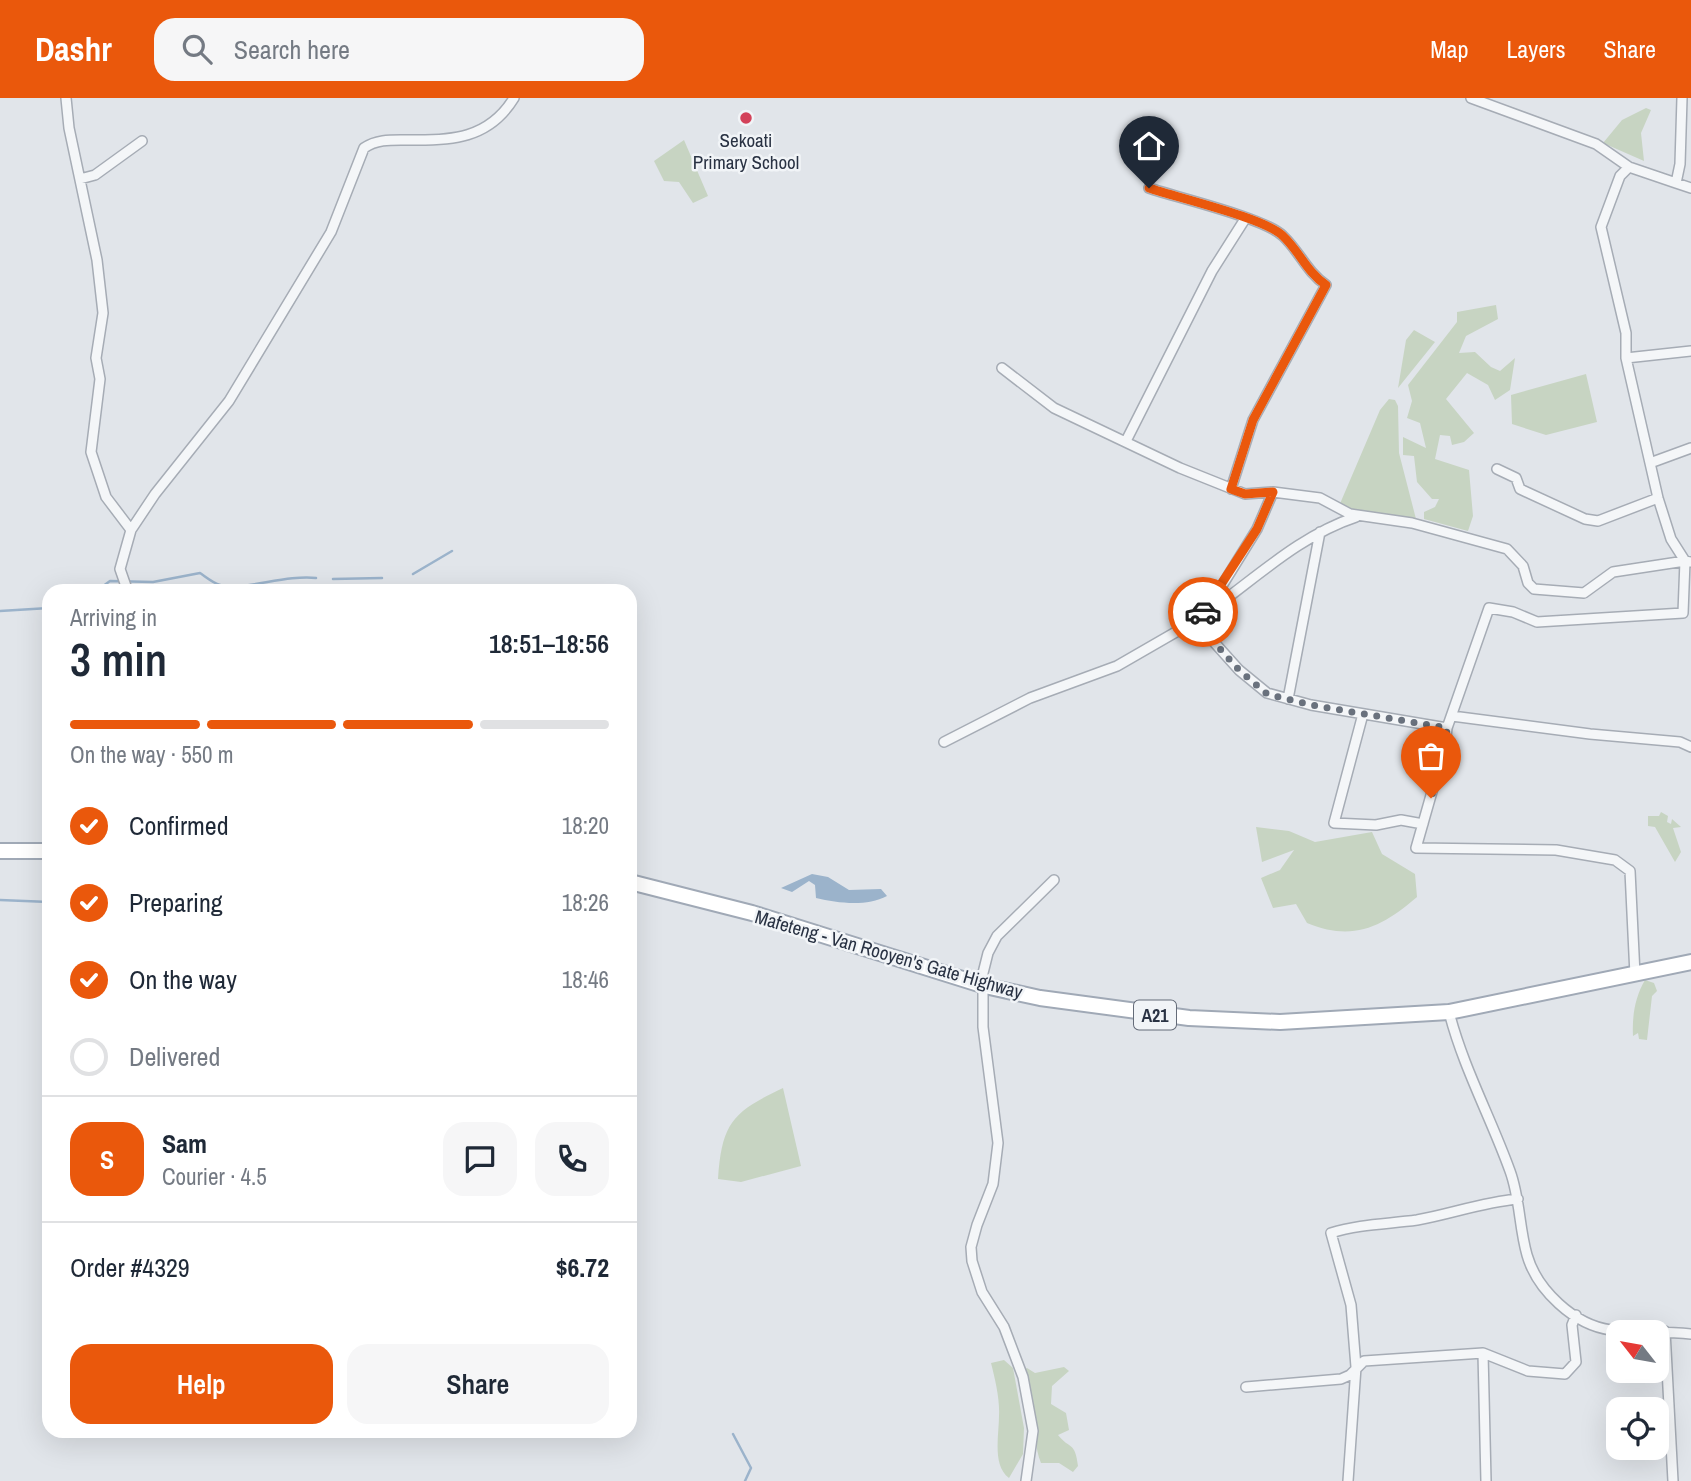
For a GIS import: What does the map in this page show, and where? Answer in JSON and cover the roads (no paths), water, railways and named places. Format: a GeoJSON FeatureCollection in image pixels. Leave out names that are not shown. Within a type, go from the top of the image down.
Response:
{"type":"FeatureCollection","features":[{"type":"Feature","properties":{"kind":"main road"},"geometry":{"type":"LineString","coordinates":[[0,851],[42,851]]}},
{"type":"Feature","properties":{"kind":"main road","name":"Mafeteng - Van Rooyen's Gate Highway"},"geometry":{"type":"LineString","coordinates":[[637,884],[751,913],[985,986],[1139,1013],[1234,1021],[1332,1020],[1449,1012],[1691,962]]}},
{"type":"Feature","properties":{"kind":"street"},"geometry":{"type":"LineString","coordinates":[[66,98],[97,260],[103,313],[96,358],[100,379],[91,452],[106,497],[131,530]]}},
{"type":"Feature","properties":{"kind":"street"},"geometry":{"type":"LineString","coordinates":[[125,584],[120,569],[131,530],[155,494],[229,401],[331,232],[364,148],[384,140],[445,139],[477,133],[495,123],[514,98]]}},
{"type":"Feature","properties":{"kind":"street"},"geometry":{"type":"LineString","coordinates":[[1471,98],[1597,144],[1629,167],[1691,188]]}},
{"type":"Feature","properties":{"kind":"street"},"geometry":{"type":"LineString","coordinates":[[1676,183],[1680,164],[1682,98]]}},
{"type":"Feature","properties":{"kind":"street"},"geometry":{"type":"LineString","coordinates":[[80,179],[95,175],[142,141]]}},
{"type":"Feature","properties":{"kind":"street"},"geometry":{"type":"LineString","coordinates":[[1629,167],[1619,177],[1601,227],[1626,333],[1626,358],[1658,498],[1671,538],[1688,561],[1683,613],[1536,622],[1513,612],[1489,608],[1447,728],[1446,746],[1416,848],[1556,850],[1615,860],[1630,871],[1634,975]]}},
{"type":"Feature","properties":{"kind":"street"},"geometry":{"type":"LineString","coordinates":[[1149,188],[1245,219],[1282,235],[1303,265],[1326,285],[1253,420],[1231,489]]}},
{"type":"Feature","properties":{"kind":"street"},"geometry":{"type":"LineString","coordinates":[[1126,441],[1212,271],[1245,219]]}},
{"type":"Feature","properties":{"kind":"street"},"geometry":{"type":"LineString","coordinates":[[1626,358],[1691,351]]}},
{"type":"Feature","properties":{"kind":"street"},"geometry":{"type":"LineString","coordinates":[[1002,368],[1055,408],[1231,489],[1245,494],[1273,492],[1320,498],[1359,516],[1412,523],[1507,549],[1523,566],[1528,583],[1534,589],[1584,593],[1613,572],[1688,561]]}},
{"type":"Feature","properties":{"kind":"street"},"geometry":{"type":"LineString","coordinates":[[1650,463],[1691,448]]}},
{"type":"Feature","properties":{"kind":"street"},"geometry":{"type":"LineString","coordinates":[[1497,469],[1516,478],[1520,489],[1598,521],[1658,498]]}},
{"type":"Feature","properties":{"kind":"street"},"geometry":{"type":"LineString","coordinates":[[1195,621],[1215,597],[1257,529],[1273,492]]}},
{"type":"Feature","properties":{"kind":"street"},"geometry":{"type":"LineString","coordinates":[[944,742],[1030,698],[1117,666],[1195,621],[1297,545],[1359,516]]}},
{"type":"Feature","properties":{"kind":"street"},"geometry":{"type":"LineString","coordinates":[[1288,699],[1320,532]]}},
{"type":"Feature","properties":{"kind":"street"},"geometry":{"type":"LineString","coordinates":[[1195,621],[1239,670],[1267,694],[1447,728]]}},
{"type":"Feature","properties":{"kind":"street"},"geometry":{"type":"LineString","coordinates":[[1363,713],[1334,823],[1376,825],[1401,820],[1423,824]]}},
{"type":"Feature","properties":{"kind":"street"},"geometry":{"type":"LineString","coordinates":[[1452,716],[1590,734],[1680,742],[1691,747]]}},
{"type":"Feature","properties":{"kind":"street"},"geometry":{"type":"LineString","coordinates":[[1026,1481],[1032,1431],[1023,1377],[1004,1328],[982,1292],[972,1261],[971,1247],[993,1184],[998,1143],[983,1027],[983,973],[988,953],[997,936],[1054,880]]}},
{"type":"Feature","properties":{"kind":"street"},"geometry":{"type":"LineString","coordinates":[[1449,1012],[1518,1199],[1527,1255],[1536,1275],[1562,1306],[1606,1329]]}},
{"type":"Feature","properties":{"kind":"street"},"geometry":{"type":"LineString","coordinates":[[1348,1481],[1356,1367],[1350,1305],[1331,1233],[1383,1222],[1415,1220],[1487,1202],[1518,1199]]}},
{"type":"Feature","properties":{"kind":"street"},"geometry":{"type":"LineString","coordinates":[[1245,1387],[1341,1379],[1350,1375],[1364,1361],[1483,1353],[1528,1371],[1565,1374],[1576,1362],[1572,1325],[1576,1315]]}},
{"type":"Feature","properties":{"kind":"street"},"geometry":{"type":"LineString","coordinates":[[1670,1332],[1691,1334]]}},
{"type":"Feature","properties":{"kind":"street"},"geometry":{"type":"LineString","coordinates":[[1483,1353],[1486,1481]]}},
{"type":"Feature","properties":{"kind":"street"},"geometry":{"type":"LineString","coordinates":[[1668,1383],[1673,1481]]}},
{"type":"Feature","properties":{"kind":"water"},"geometry":{"type":"Polygon","coordinates":[[[812,874],[828,877],[849,890],[881,889],[887,896],[870,902],[843,902],[816,898],[815,885],[809,881],[792,892],[781,888],[812,874]]]}},
{"type":"Feature","properties":{"kind":"waterway"},"geometry":{"type":"LineString","coordinates":[[413,574],[452,551]]}},
{"type":"Feature","properties":{"kind":"waterway"},"geometry":{"type":"LineString","coordinates":[[106,584],[110,581],[153,582],[200,573],[218,584]]}},
{"type":"Feature","properties":{"kind":"waterway"},"geometry":{"type":"LineString","coordinates":[[257,584],[291,578],[316,578]]}},
{"type":"Feature","properties":{"kind":"waterway"},"geometry":{"type":"LineString","coordinates":[[333,579],[382,578]]}},
{"type":"Feature","properties":{"kind":"waterway"},"geometry":{"type":"LineString","coordinates":[[0,611],[42,608]]}},
{"type":"Feature","properties":{"kind":"waterway"},"geometry":{"type":"LineString","coordinates":[[0,900],[42,902]]}},
{"type":"Feature","properties":{"kind":"waterway"},"geometry":{"type":"LineString","coordinates":[[733,1434],[751,1468],[745,1481]]}},
{"type":"Feature","properties":{"kind":"place","name":"Sekoati Primary School"},"geometry":{"type":"Point","coordinates":[746,118]}}]}
